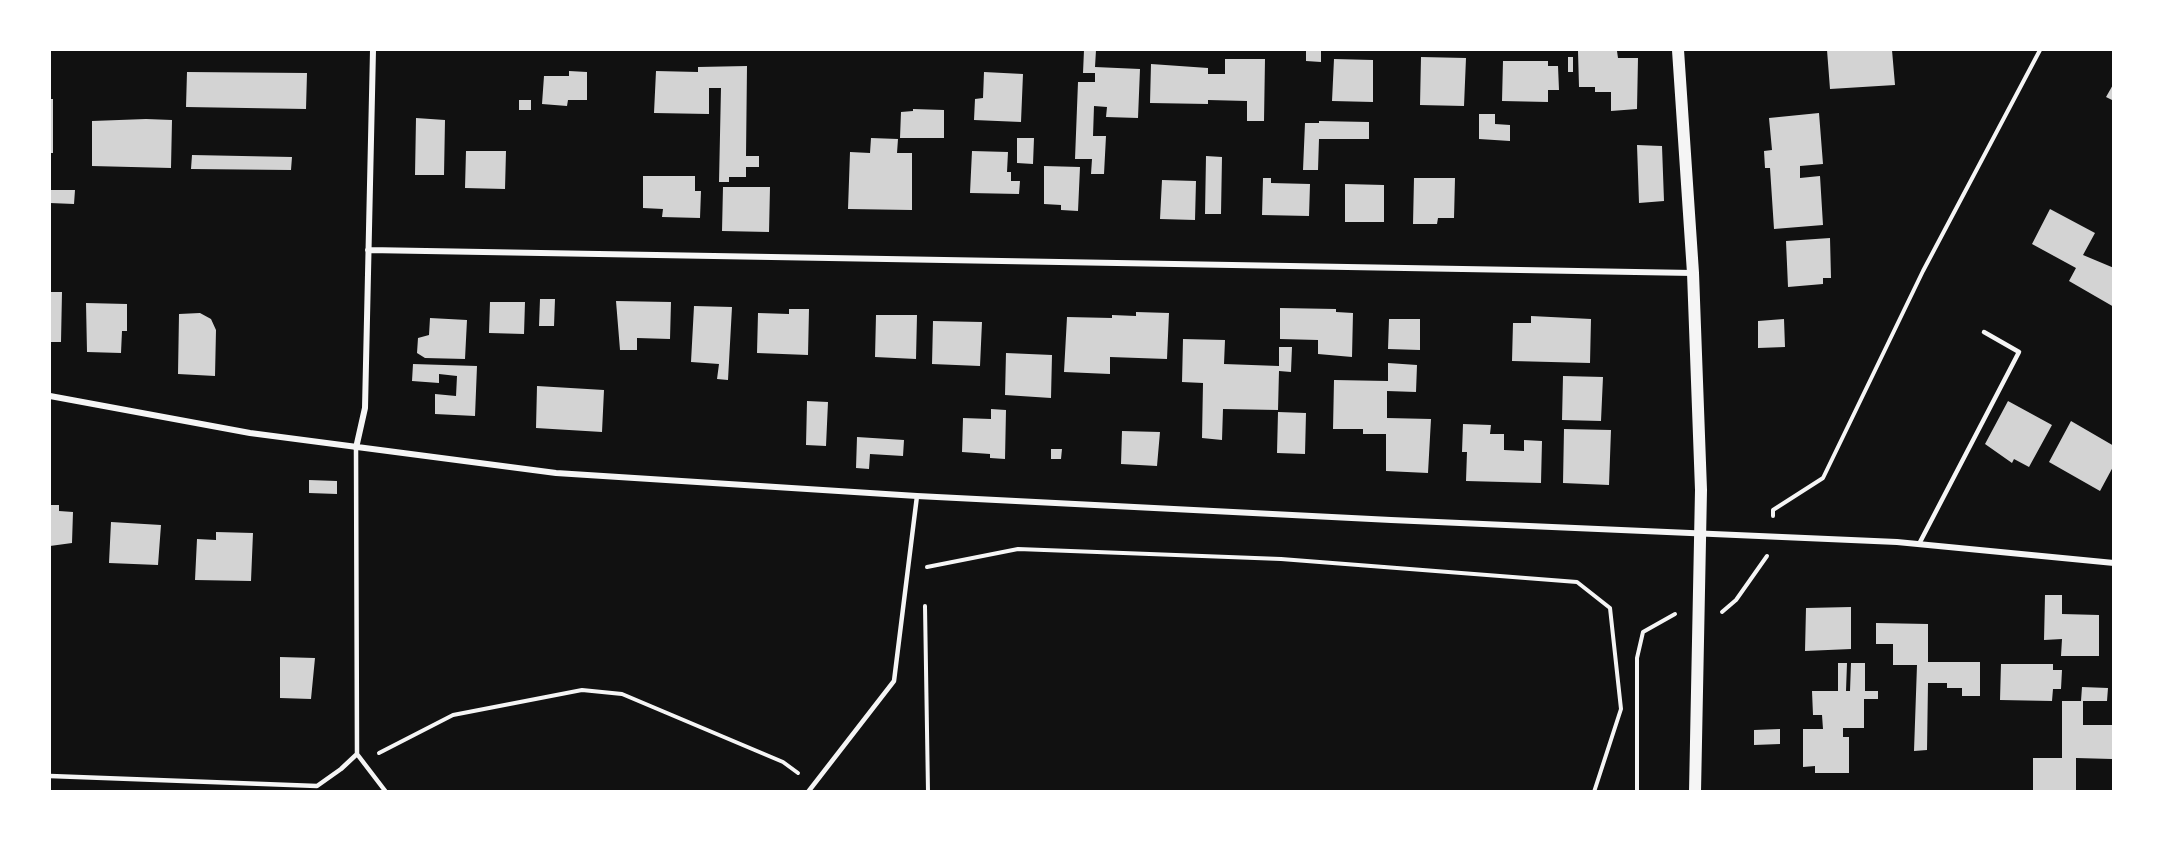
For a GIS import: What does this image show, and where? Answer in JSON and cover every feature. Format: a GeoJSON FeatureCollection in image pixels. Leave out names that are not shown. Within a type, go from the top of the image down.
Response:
{"type":"FeatureCollection","features":[{"type":"Feature","properties":{"kind":"main road"},"geometry":{"type":"LineString","coordinates":[[1678,50],[1693,273],[1702,532],[1695,792]]}},
{"type":"Feature","properties":{"kind":"street"},"geometry":{"type":"LineString","coordinates":[[356,448],[365,408],[373,50]]}},
{"type":"Feature","properties":{"kind":"street"},"geometry":{"type":"LineString","coordinates":[[368,250],[1693,273]]}},
{"type":"Feature","properties":{"kind":"street"},"geometry":{"type":"LineString","coordinates":[[50,396],[250,433],[556,473],[917,496],[1919,544],[2114,563]]}},
{"type":"Feature","properties":{"kind":"lane"},"geometry":{"type":"LineString","coordinates":[[1919,544],[2019,352],[1984,332]]}},
{"type":"Feature","properties":{"kind":"lane"},"geometry":{"type":"LineString","coordinates":[[356,448],[357,754],[386,792]]}},
{"type":"Feature","properties":{"kind":"lane"},"geometry":{"type":"LineString","coordinates":[[808,792],[894,681],[917,496]]}},
{"type":"Feature","properties":{"kind":"lane"},"geometry":{"type":"LineString","coordinates":[[50,776],[317,786],[357,754]]}},
{"type":"Feature","properties":{"kind":"path"},"geometry":{"type":"LineString","coordinates":[[1722,612],[1736,600],[1766,560],[1773,510],[1823,478],[1923,271],[2040,50]]}},
{"type":"Feature","properties":{"kind":"path"},"geometry":{"type":"LineString","coordinates":[[924,575],[924,567],[1018,549],[1281,559],[1578,582],[1610,608],[1621,709],[1594,792]]}},
{"type":"Feature","properties":{"kind":"path"},"geometry":{"type":"LineString","coordinates":[[925,594],[928,792]]}},
{"type":"Feature","properties":{"kind":"path"},"geometry":{"type":"LineString","coordinates":[[1637,792],[1636,658],[1643,632],[1682,612]]}},
{"type":"Feature","properties":{"kind":"path"},"geometry":{"type":"LineString","coordinates":[[362,762],[453,715],[582,690],[622,694],[783,762],[814,785]]}},
{"type":"Feature","properties":{"kind":"building"},"geometry":{"type":"Polygon","coordinates":[[[1084,50],[1096,50],[1095,67],[1140,69],[1138,118],[1106,117],[1107,107],[1094,106],[1093,136],[1106,136],[1104,174],[1091,174],[1092,159],[1075,159],[1078,82],[1095,82],[1095,73],[1083,73],[1084,50]]]}},
{"type":"Feature","properties":{"kind":"building"},"geometry":{"type":"Polygon","coordinates":[[[1306,50],[1321,50],[1321,62],[1306,61],[1306,50]]]}},
{"type":"Feature","properties":{"kind":"building"},"geometry":{"type":"Polygon","coordinates":[[[1827,50],[1892,50],[1895,85],[1830,89],[1827,50]]]}},
{"type":"Feature","properties":{"kind":"building"},"geometry":{"type":"Polygon","coordinates":[[[1578,51],[1617,51],[1618,58],[1638,58],[1637,109],[1611,111],[1611,92],[1595,92],[1595,87],[1579,87],[1578,51]]]}},
{"type":"Feature","properties":{"kind":"building"},"geometry":{"type":"Polygon","coordinates":[[[1421,57],[1466,58],[1464,106],[1420,105],[1421,57]]]}},
{"type":"Feature","properties":{"kind":"building"},"geometry":{"type":"Polygon","coordinates":[[[1568,57],[1573,57],[1573,72],[1568,72],[1568,57]]]}},
{"type":"Feature","properties":{"kind":"building"},"geometry":{"type":"Polygon","coordinates":[[[1225,59],[1265,59],[1264,121],[1247,121],[1247,101],[1208,100],[1208,104],[1150,103],[1151,64],[1208,68],[1208,74],[1225,74],[1225,59]]]}},
{"type":"Feature","properties":{"kind":"building"},"geometry":{"type":"Polygon","coordinates":[[[1334,59],[1373,60],[1373,102],[1332,101],[1334,59]]]}},
{"type":"Feature","properties":{"kind":"building"},"geometry":{"type":"Polygon","coordinates":[[[1503,61],[1548,61],[1548,66],[1558,66],[1559,90],[1548,90],[1548,102],[1502,101],[1503,61]]]}},
{"type":"Feature","properties":{"kind":"building"},"geometry":{"type":"Polygon","coordinates":[[[747,66],[746,156],[759,156],[759,167],[746,167],[746,177],[729,177],[729,182],[719,182],[721,88],[709,88],[709,114],[654,113],[656,71],[698,72],[698,67],[747,66]]]}},
{"type":"Feature","properties":{"kind":"building"},"geometry":{"type":"Polygon","coordinates":[[[569,71],[587,72],[587,100],[568,100],[567,106],[542,104],[544,76],[569,76],[569,71]]]}},
{"type":"Feature","properties":{"kind":"building"},"geometry":{"type":"Polygon","coordinates":[[[187,72],[307,73],[306,109],[186,107],[187,72]]]}},
{"type":"Feature","properties":{"kind":"building"},"geometry":{"type":"Polygon","coordinates":[[[984,72],[1023,74],[1021,122],[974,120],[975,99],[983,98],[984,72]]]}},
{"type":"Feature","properties":{"kind":"building"},"geometry":{"type":"Polygon","coordinates":[[[2114,83],[2114,101],[2106,97],[2114,83]]]}},
{"type":"Feature","properties":{"kind":"building"},"geometry":{"type":"Polygon","coordinates":[[[50,99],[53,99],[53,153],[50,153],[50,99]]]}},
{"type":"Feature","properties":{"kind":"building"},"geometry":{"type":"Polygon","coordinates":[[[519,100],[531,100],[531,110],[519,110],[519,100]]]}},
{"type":"Feature","properties":{"kind":"building"},"geometry":{"type":"Polygon","coordinates":[[[913,109],[944,110],[944,138],[900,138],[901,112],[913,111],[913,109]]]}},
{"type":"Feature","properties":{"kind":"building"},"geometry":{"type":"Polygon","coordinates":[[[1819,113],[1823,164],[1800,166],[1800,178],[1820,176],[1823,225],[1774,229],[1770,168],[1765,168],[1764,151],[1772,150],[1769,118],[1819,113]]]}},
{"type":"Feature","properties":{"kind":"building"},"geometry":{"type":"Polygon","coordinates":[[[1479,114],[1495,114],[1495,124],[1510,125],[1510,141],[1479,139],[1479,114]]]}},
{"type":"Feature","properties":{"kind":"building"},"geometry":{"type":"Polygon","coordinates":[[[416,118],[445,120],[444,175],[415,175],[416,118]]]}},
{"type":"Feature","properties":{"kind":"building"},"geometry":{"type":"Polygon","coordinates":[[[172,120],[171,168],[92,166],[92,121],[172,120]]]}},
{"type":"Feature","properties":{"kind":"building"},"geometry":{"type":"Polygon","coordinates":[[[1319,121],[1369,122],[1369,139],[1319,139],[1318,170],[1303,170],[1305,123],[1319,123],[1319,121]]]}},
{"type":"Feature","properties":{"kind":"building"},"geometry":{"type":"Polygon","coordinates":[[[871,138],[898,139],[897,153],[912,153],[912,210],[848,209],[850,152],[870,153],[871,138]]]}},
{"type":"Feature","properties":{"kind":"building"},"geometry":{"type":"Polygon","coordinates":[[[1017,138],[1034,138],[1033,164],[1017,163],[1017,138]]]}},
{"type":"Feature","properties":{"kind":"building"},"geometry":{"type":"Polygon","coordinates":[[[1637,145],[1662,146],[1664,201],[1639,203],[1637,145]]]}},
{"type":"Feature","properties":{"kind":"building"},"geometry":{"type":"Polygon","coordinates":[[[466,151],[506,151],[505,189],[465,188],[466,151]]]}},
{"type":"Feature","properties":{"kind":"building"},"geometry":{"type":"Polygon","coordinates":[[[972,151],[1008,152],[1007,172],[1011,172],[1011,181],[1020,181],[1019,194],[970,193],[972,151]]]}},
{"type":"Feature","properties":{"kind":"building"},"geometry":{"type":"Polygon","coordinates":[[[192,155],[292,157],[291,170],[191,169],[192,155]]]}},
{"type":"Feature","properties":{"kind":"building"},"geometry":{"type":"Polygon","coordinates":[[[1206,156],[1222,157],[1221,214],[1205,214],[1206,156]]]}},
{"type":"Feature","properties":{"kind":"building"},"geometry":{"type":"Polygon","coordinates":[[[1044,166],[1080,167],[1078,211],[1061,210],[1061,205],[1044,204],[1044,166]]]}},
{"type":"Feature","properties":{"kind":"building"},"geometry":{"type":"Polygon","coordinates":[[[643,176],[695,176],[695,191],[701,191],[700,218],[662,217],[663,209],[643,208],[643,176]]]}},
{"type":"Feature","properties":{"kind":"building"},"geometry":{"type":"Polygon","coordinates":[[[1263,178],[1271,178],[1271,183],[1310,184],[1309,216],[1262,215],[1263,178]]]}},
{"type":"Feature","properties":{"kind":"building"},"geometry":{"type":"Polygon","coordinates":[[[1414,178],[1455,178],[1454,218],[1438,218],[1437,224],[1413,224],[1414,178]]]}},
{"type":"Feature","properties":{"kind":"building"},"geometry":{"type":"Polygon","coordinates":[[[1162,180],[1196,181],[1195,220],[1160,219],[1162,180]]]}},
{"type":"Feature","properties":{"kind":"building"},"geometry":{"type":"Polygon","coordinates":[[[1345,184],[1384,185],[1384,222],[1345,222],[1345,184]]]}},
{"type":"Feature","properties":{"kind":"building"},"geometry":{"type":"Polygon","coordinates":[[[723,187],[770,187],[769,232],[722,231],[723,187]]]}},
{"type":"Feature","properties":{"kind":"building"},"geometry":{"type":"Polygon","coordinates":[[[50,190],[75,190],[74,204],[50,203],[50,190]]]}},
{"type":"Feature","properties":{"kind":"building"},"geometry":{"type":"Polygon","coordinates":[[[2050,209],[2095,233],[2083,255],[2114,268],[2114,307],[2069,281],[2076,268],[2032,244],[2050,209]]]}},
{"type":"Feature","properties":{"kind":"building"},"geometry":{"type":"Polygon","coordinates":[[[1830,238],[1831,278],[1823,278],[1823,284],[1788,287],[1786,241],[1830,238]]]}},
{"type":"Feature","properties":{"kind":"building"},"geometry":{"type":"Polygon","coordinates":[[[50,292],[62,292],[61,342],[50,342],[50,292]]]}},
{"type":"Feature","properties":{"kind":"building"},"geometry":{"type":"Polygon","coordinates":[[[540,299],[555,299],[554,326],[539,326],[540,299]]]}},
{"type":"Feature","properties":{"kind":"building"},"geometry":{"type":"Polygon","coordinates":[[[616,301],[671,302],[670,339],[637,338],[637,350],[620,350],[616,301]]]}},
{"type":"Feature","properties":{"kind":"building"},"geometry":{"type":"Polygon","coordinates":[[[490,302],[525,302],[524,334],[489,333],[490,302]]]}},
{"type":"Feature","properties":{"kind":"building"},"geometry":{"type":"Polygon","coordinates":[[[86,303],[127,304],[127,331],[122,331],[121,353],[87,352],[86,303]]]}},
{"type":"Feature","properties":{"kind":"building"},"geometry":{"type":"Polygon","coordinates":[[[694,306],[732,307],[728,380],[717,379],[719,364],[691,362],[694,306]]]}},
{"type":"Feature","properties":{"kind":"building"},"geometry":{"type":"Polygon","coordinates":[[[1280,308],[1336,309],[1336,312],[1353,313],[1352,357],[1318,354],[1318,340],[1280,339],[1280,308]]]}},
{"type":"Feature","properties":{"kind":"building"},"geometry":{"type":"Polygon","coordinates":[[[789,309],[809,309],[808,355],[757,353],[758,313],[789,314],[789,309]]]}},
{"type":"Feature","properties":{"kind":"building"},"geometry":{"type":"Polygon","coordinates":[[[1136,312],[1169,313],[1167,359],[1110,357],[1110,374],[1064,372],[1067,317],[1112,318],[1112,315],[1136,316],[1136,312]]]}},
{"type":"Feature","properties":{"kind":"building"},"geometry":{"type":"Polygon","coordinates":[[[200,313],[211,319],[216,330],[215,376],[178,374],[179,314],[200,313]]]}},
{"type":"Feature","properties":{"kind":"building"},"geometry":{"type":"Polygon","coordinates":[[[876,315],[917,315],[916,359],[875,357],[876,315]]]}},
{"type":"Feature","properties":{"kind":"building"},"geometry":{"type":"Polygon","coordinates":[[[1531,316],[1591,319],[1590,363],[1512,361],[1513,323],[1531,323],[1531,316]]]}},
{"type":"Feature","properties":{"kind":"building"},"geometry":{"type":"Polygon","coordinates":[[[430,318],[467,320],[465,359],[425,358],[417,353],[418,338],[429,335],[430,318]]]}},
{"type":"Feature","properties":{"kind":"building"},"geometry":{"type":"Polygon","coordinates":[[[1389,319],[1420,319],[1420,350],[1388,349],[1389,319]]]}},
{"type":"Feature","properties":{"kind":"building"},"geometry":{"type":"Polygon","coordinates":[[[1784,319],[1785,347],[1758,348],[1758,321],[1784,319]]]}},
{"type":"Feature","properties":{"kind":"building"},"geometry":{"type":"Polygon","coordinates":[[[933,321],[982,322],[980,366],[932,364],[933,321]]]}},
{"type":"Feature","properties":{"kind":"building"},"geometry":{"type":"Polygon","coordinates":[[[1183,339],[1225,340],[1224,364],[1279,366],[1279,347],[1292,347],[1291,372],[1279,371],[1278,410],[1223,409],[1222,440],[1202,438],[1203,383],[1182,382],[1183,339]]]}},
{"type":"Feature","properties":{"kind":"building"},"geometry":{"type":"Polygon","coordinates":[[[1006,353],[1052,355],[1051,398],[1005,395],[1006,353]]]}},
{"type":"Feature","properties":{"kind":"building"},"geometry":{"type":"Polygon","coordinates":[[[1388,363],[1417,365],[1416,392],[1387,391],[1387,418],[1431,419],[1428,473],[1386,471],[1386,434],[1363,434],[1363,429],[1333,429],[1334,380],[1388,381],[1388,363]]]}},
{"type":"Feature","properties":{"kind":"building"},"geometry":{"type":"Polygon","coordinates":[[[413,364],[477,366],[475,416],[435,414],[435,394],[456,396],[457,376],[439,374],[439,383],[412,381],[413,364]]]}},
{"type":"Feature","properties":{"kind":"building"},"geometry":{"type":"Polygon","coordinates":[[[1563,376],[1603,377],[1601,421],[1562,420],[1563,376]]]}},
{"type":"Feature","properties":{"kind":"building"},"geometry":{"type":"Polygon","coordinates":[[[537,386],[604,390],[602,432],[536,428],[537,386]]]}},
{"type":"Feature","properties":{"kind":"building"},"geometry":{"type":"Polygon","coordinates":[[[807,401],[828,402],[826,446],[806,445],[807,401]]]}},
{"type":"Feature","properties":{"kind":"building"},"geometry":{"type":"Polygon","coordinates":[[[2008,401],[2052,425],[2029,467],[2014,459],[2012,463],[1985,444],[2008,401]]]}},
{"type":"Feature","properties":{"kind":"building"},"geometry":{"type":"Polygon","coordinates":[[[991,409],[1006,410],[1005,459],[990,458],[990,454],[962,452],[963,418],[991,419],[991,409]]]}},
{"type":"Feature","properties":{"kind":"building"},"geometry":{"type":"Polygon","coordinates":[[[1278,412],[1306,413],[1305,454],[1277,453],[1278,412]]]}},
{"type":"Feature","properties":{"kind":"building"},"geometry":{"type":"Polygon","coordinates":[[[2071,421],[2114,446],[2114,465],[2100,491],[2049,462],[2071,421]]]}},
{"type":"Feature","properties":{"kind":"building"},"geometry":{"type":"Polygon","coordinates":[[[1463,424],[1491,425],[1490,434],[1504,434],[1504,450],[1524,451],[1524,440],[1542,441],[1541,483],[1466,481],[1467,452],[1462,452],[1463,424]]]}},
{"type":"Feature","properties":{"kind":"building"},"geometry":{"type":"Polygon","coordinates":[[[1564,429],[1611,430],[1609,485],[1563,483],[1564,429]]]}},
{"type":"Feature","properties":{"kind":"building"},"geometry":{"type":"Polygon","coordinates":[[[1122,431],[1160,432],[1157,466],[1121,464],[1122,431]]]}},
{"type":"Feature","properties":{"kind":"building"},"geometry":{"type":"Polygon","coordinates":[[[857,437],[904,440],[903,456],[870,454],[869,469],[856,468],[857,437]]]}},
{"type":"Feature","properties":{"kind":"building"},"geometry":{"type":"Polygon","coordinates":[[[1051,449],[1062,449],[1061,459],[1051,459],[1051,449]]]}},
{"type":"Feature","properties":{"kind":"building"},"geometry":{"type":"Polygon","coordinates":[[[309,480],[337,481],[337,494],[309,493],[309,480]]]}},
{"type":"Feature","properties":{"kind":"building"},"geometry":{"type":"Polygon","coordinates":[[[50,505],[59,505],[59,511],[73,512],[72,543],[50,546],[50,505]]]}},
{"type":"Feature","properties":{"kind":"building"},"geometry":{"type":"Polygon","coordinates":[[[111,522],[161,525],[158,565],[109,563],[111,522]]]}},
{"type":"Feature","properties":{"kind":"building"},"geometry":{"type":"Polygon","coordinates":[[[216,532],[253,533],[251,581],[195,580],[197,539],[216,540],[216,532]]]}},
{"type":"Feature","properties":{"kind":"building"},"geometry":{"type":"Polygon","coordinates":[[[2045,595],[2062,595],[2062,614],[2099,615],[2099,656],[2061,656],[2062,639],[2044,640],[2045,595]]]}},
{"type":"Feature","properties":{"kind":"building"},"geometry":{"type":"Polygon","coordinates":[[[1851,607],[1851,649],[1805,651],[1806,608],[1851,607]]]}},
{"type":"Feature","properties":{"kind":"building"},"geometry":{"type":"Polygon","coordinates":[[[1876,623],[1928,624],[1928,662],[1980,662],[1980,696],[1962,696],[1962,688],[1947,688],[1947,683],[1928,683],[1927,750],[1914,751],[1917,665],[1893,665],[1893,644],[1876,644],[1876,623]]]}},
{"type":"Feature","properties":{"kind":"building"},"geometry":{"type":"Polygon","coordinates":[[[280,657],[315,658],[311,699],[280,698],[280,657]]]}},
{"type":"Feature","properties":{"kind":"building"},"geometry":{"type":"Polygon","coordinates":[[[1838,663],[1847,663],[1846,691],[1850,691],[1851,663],[1865,663],[1865,691],[1878,691],[1878,699],[1864,699],[1864,728],[1843,728],[1843,737],[1849,737],[1849,773],[1815,773],[1815,766],[1803,767],[1803,729],[1823,729],[1822,715],[1813,715],[1812,691],[1838,691],[1838,663]]]}},
{"type":"Feature","properties":{"kind":"building"},"geometry":{"type":"Polygon","coordinates":[[[2001,664],[2053,664],[2053,670],[2062,670],[2061,689],[2053,689],[2052,701],[2000,700],[2001,664]]]}},
{"type":"Feature","properties":{"kind":"building"},"geometry":{"type":"Polygon","coordinates":[[[2082,687],[2108,688],[2107,701],[2081,701],[2082,687]]]}},
{"type":"Feature","properties":{"kind":"building"},"geometry":{"type":"Polygon","coordinates":[[[2062,701],[2083,701],[2083,725],[2114,725],[2112,759],[2076,758],[2076,792],[2033,792],[2033,758],[2062,758],[2062,701]]]}},
{"type":"Feature","properties":{"kind":"building"},"geometry":{"type":"Polygon","coordinates":[[[1780,729],[1780,744],[1754,745],[1754,730],[1780,729]]]}}]}
